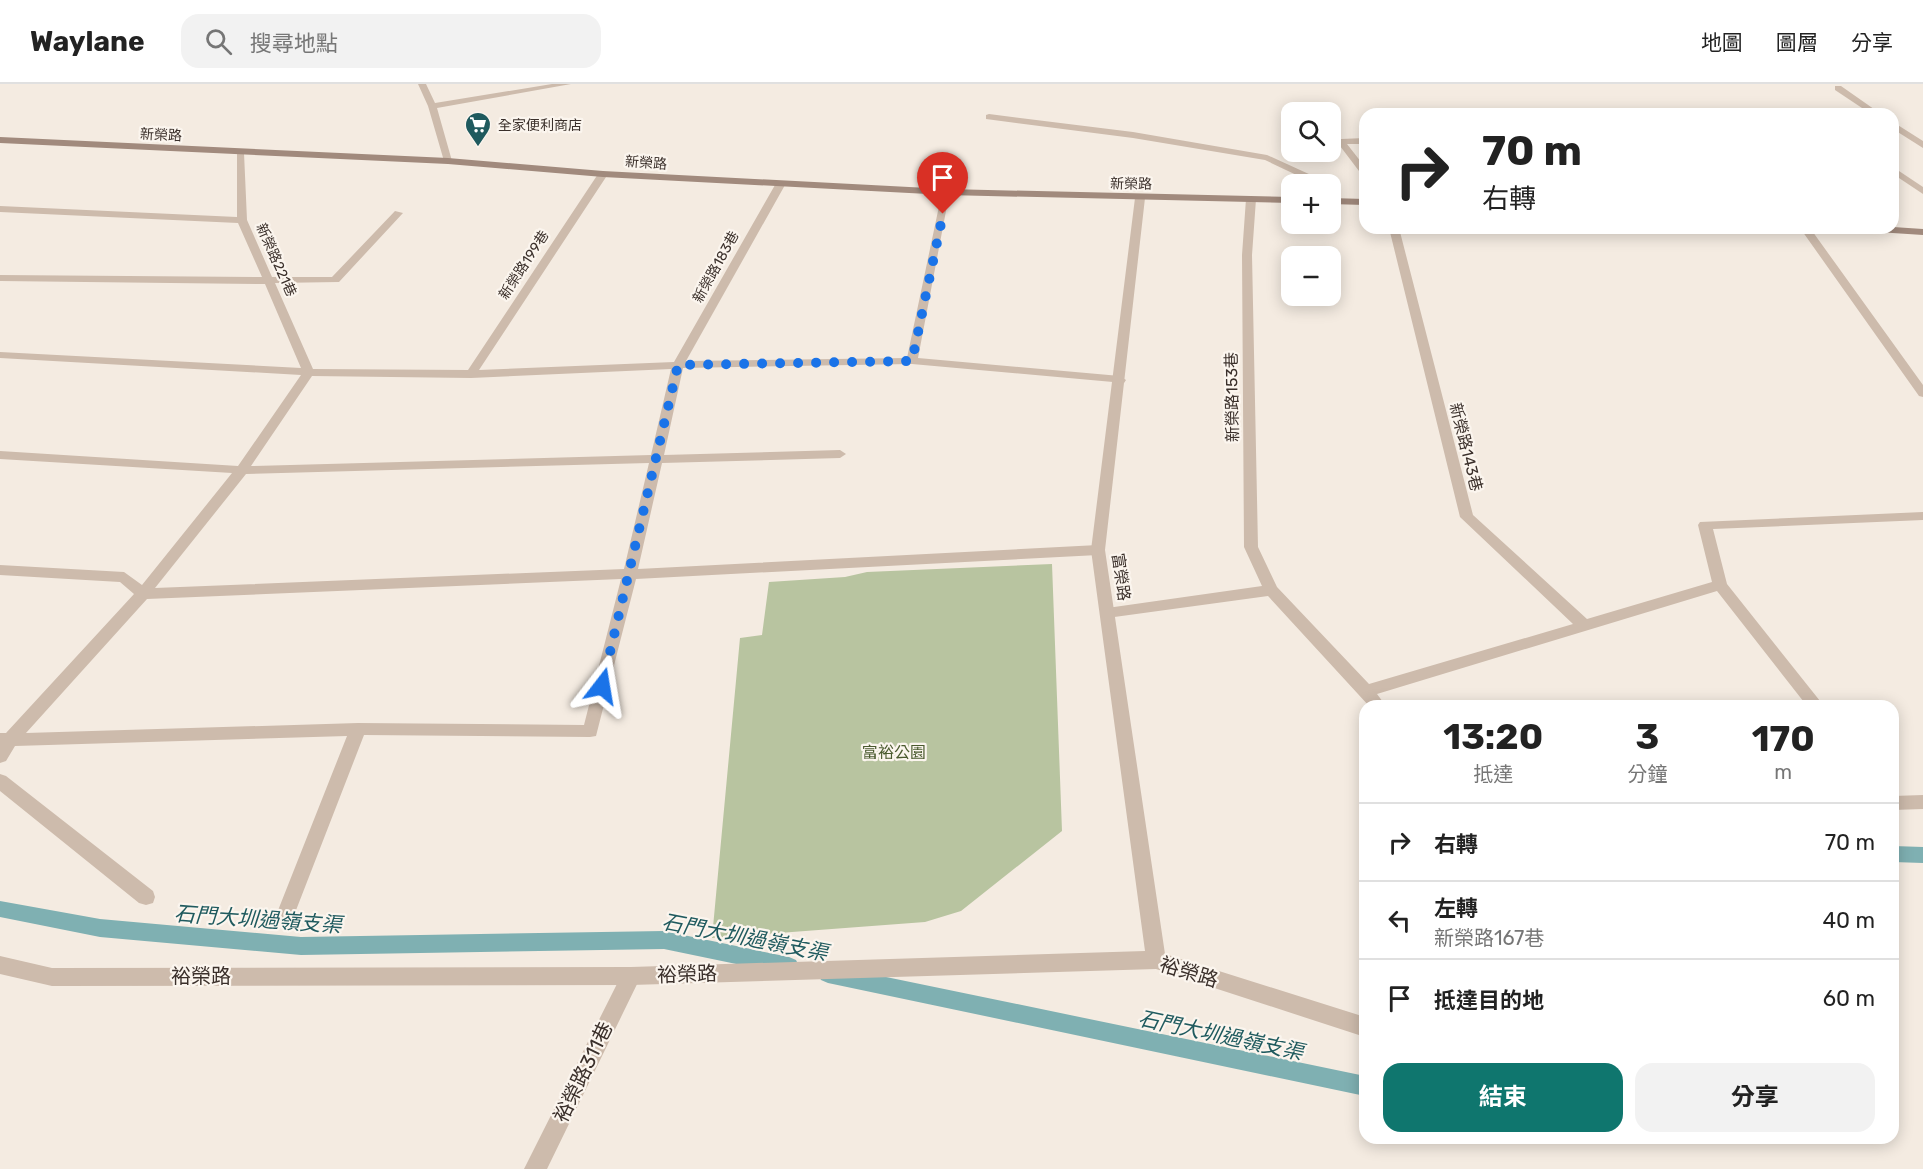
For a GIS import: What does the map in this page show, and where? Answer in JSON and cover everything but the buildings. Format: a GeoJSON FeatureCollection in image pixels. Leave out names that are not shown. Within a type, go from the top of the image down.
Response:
{"type":"FeatureCollection","features":[{"type":"Feature","properties":{"kind":"street"},"geometry":{"type":"LineString","coordinates":[[422,84],[432,106],[448,161]]}},
{"type":"Feature","properties":{"kind":"street"},"geometry":{"type":"LineString","coordinates":[[432,106],[567,84]]}},
{"type":"Feature","properties":{"kind":"street"},"geometry":{"type":"LineString","coordinates":[[1838,88],[1868,108]]}},
{"type":"Feature","properties":{"kind":"street"},"geometry":{"type":"LineString","coordinates":[[988,117],[1133,135],[1267,158],[1302,174]]}},
{"type":"Feature","properties":{"kind":"street"},"geometry":{"type":"LineString","coordinates":[[1899,129],[1923,145]]}},
{"type":"Feature","properties":{"kind":"street","name":"新榮路"},"geometry":{"type":"LineString","coordinates":[[0,140],[448,161],[780,185],[1140,198],[1281,200]]}},
{"type":"Feature","properties":{"kind":"street"},"geometry":{"type":"LineString","coordinates":[[1359,141],[1341,142],[1359,165]]}},
{"type":"Feature","properties":{"kind":"street","name":"新榮路221巷"},"geometry":{"type":"LineString","coordinates":[[240,153],[242,220],[309,372]]}},
{"type":"Feature","properties":{"kind":"street","name":"新榮路199巷"},"geometry":{"type":"LineString","coordinates":[[471,374],[603,174]]}},
{"type":"Feature","properties":{"kind":"street"},"geometry":{"type":"LineString","coordinates":[[1899,174],[1923,191]]}},
{"type":"Feature","properties":{"kind":"street","name":"新榮路183巷"},"geometry":{"type":"LineString","coordinates":[[358,729],[590,731],[630,574],[678,365],[780,185]]}},
{"type":"Feature","properties":{"kind":"street"},"geometry":{"type":"LineString","coordinates":[[912,361],[947,192]]}},
{"type":"Feature","properties":{"kind":"street","name":"富榮路"},"geometry":{"type":"LineString","coordinates":[[1140,198],[1098,550],[1156,960]]}},
{"type":"Feature","properties":{"kind":"street","name":"新榮路153巷"},"geometry":{"type":"LineString","coordinates":[[1251,199],[1247,255],[1251,547],[1271,590],[1373,700]]}},
{"type":"Feature","properties":{"kind":"street"},"geometry":{"type":"LineString","coordinates":[[1341,201],[1359,202]]}},
{"type":"Feature","properties":{"kind":"street"},"geometry":{"type":"LineString","coordinates":[[0,209],[242,220]]}},
{"type":"Feature","properties":{"kind":"street"},"geometry":{"type":"LineString","coordinates":[[0,278],[269,282],[335,280],[398,213]]}},
{"type":"Feature","properties":{"kind":"street"},"geometry":{"type":"LineString","coordinates":[[1899,230],[1923,232]]}},
{"type":"Feature","properties":{"kind":"street","name":"新榮路143巷"},"geometry":{"type":"LineString","coordinates":[[1396,234],[1467,517],[1586,627]]}},
{"type":"Feature","properties":{"kind":"street"},"geometry":{"type":"LineString","coordinates":[[1809,234],[1923,393]]}},
{"type":"Feature","properties":{"kind":"street"},"geometry":{"type":"LineString","coordinates":[[0,355],[309,372],[471,374],[678,365],[912,361],[1120,380]]}},
{"type":"Feature","properties":{"kind":"street"},"geometry":{"type":"LineString","coordinates":[[0,756],[5,740],[143,594],[242,470],[309,372]]}},
{"type":"Feature","properties":{"kind":"street"},"geometry":{"type":"LineString","coordinates":[[0,455],[242,470],[657,461],[840,454]]}},
{"type":"Feature","properties":{"kind":"street"},"geometry":{"type":"LineString","coordinates":[[1811,700],[1720,585],[1705,525],[1923,516]]}},
{"type":"Feature","properties":{"kind":"street"},"geometry":{"type":"LineString","coordinates":[[0,570],[124,578],[143,594],[630,574],[1098,550]]}},
{"type":"Feature","properties":{"kind":"street"},"geometry":{"type":"LineString","coordinates":[[1366,691],[1720,585]]}},
{"type":"Feature","properties":{"kind":"street"},"geometry":{"type":"LineString","coordinates":[[1107,613],[1271,590]]}},
{"type":"Feature","properties":{"kind":"street"},"geometry":{"type":"LineString","coordinates":[[5,740],[358,729],[284,918]]}},
{"type":"Feature","properties":{"kind":"street"},"geometry":{"type":"LineString","coordinates":[[0,781],[146,897]]}},
{"type":"Feature","properties":{"kind":"street"},"geometry":{"type":"LineString","coordinates":[[1899,803],[1923,802]]}},
{"type":"Feature","properties":{"kind":"street","name":"裕榮路"},"geometry":{"type":"LineString","coordinates":[[0,965],[52,977],[631,975],[1156,960],[1359,1025]]}},
{"type":"Feature","properties":{"kind":"street","name":"裕榮路311巷"},"geometry":{"type":"LineString","coordinates":[[535,1169],[631,975]]}},
{"type":"Feature","properties":{"kind":"green space","name":"富裕公園"},"geometry":{"type":"Polygon","coordinates":[[[1052,564],[1062,831],[961,911],[925,922],[712,938],[740,638],[762,635],[769,582],[845,577],[867,572],[1052,564]]]}},
{"type":"Feature","properties":{"kind":"waterway","name":"石門大圳過嶺支渠"},"geometry":{"type":"LineString","coordinates":[[1899,854],[1923,855]]}},
{"type":"Feature","properties":{"kind":"waterway","name":"石門大圳過嶺支渠"},"geometry":{"type":"LineString","coordinates":[[0,909],[100,928],[301,946],[664,940],[789,966]]}},
{"type":"Feature","properties":{"kind":"waterway","name":"石門大圳過嶺支渠"},"geometry":{"type":"LineString","coordinates":[[828,974],[1359,1085]]}},
{"type":"Feature","properties":{"kind":"place","name":"全家便利商店"},"geometry":{"type":"Point","coordinates":[478,148]}},
{"type":"Feature","properties":{"kind":"route"},"geometry":{"type":"LineString","coordinates":[[602,686],[636,551],[678,365],[912,361],[943,214]]}}]}
